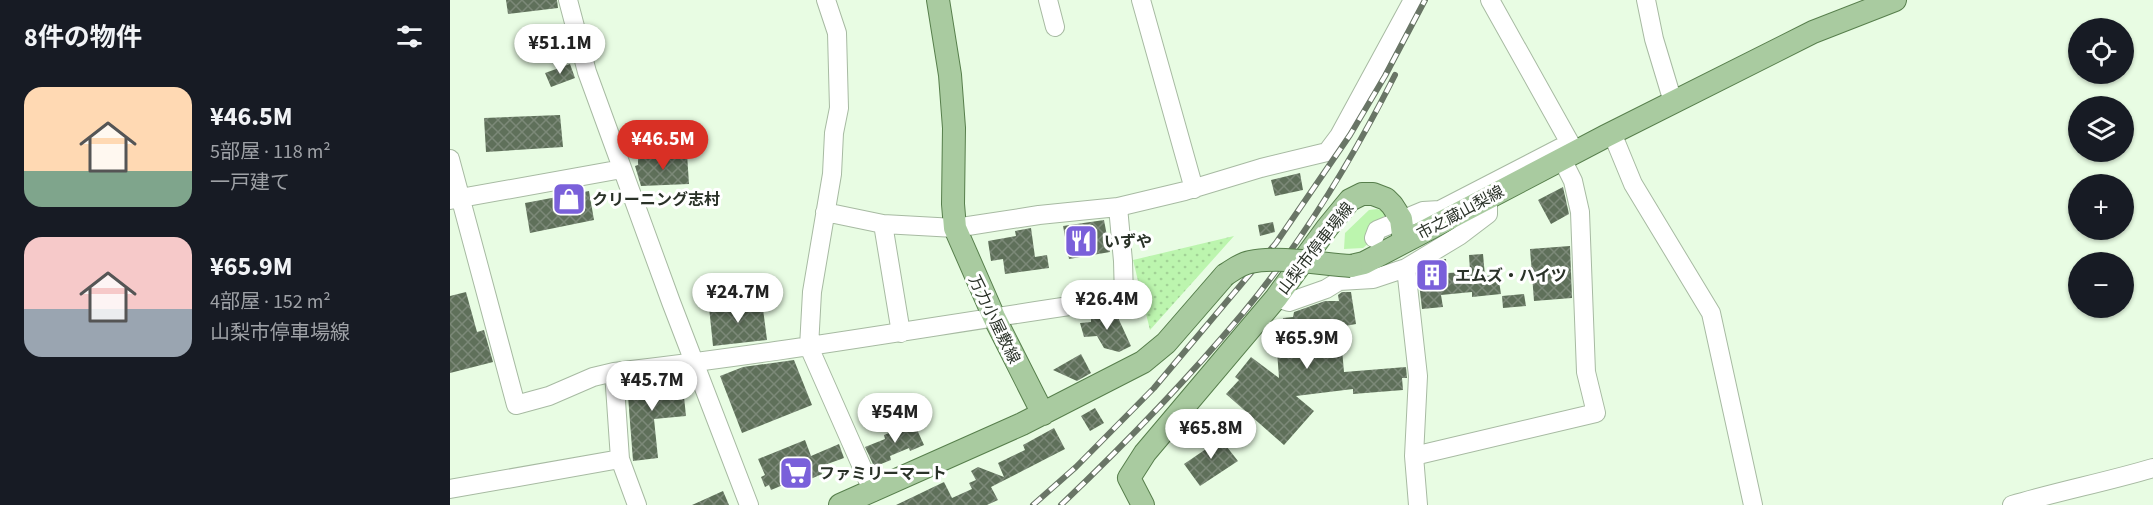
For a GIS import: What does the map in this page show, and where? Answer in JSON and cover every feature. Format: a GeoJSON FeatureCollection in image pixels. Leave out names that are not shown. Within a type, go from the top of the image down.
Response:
{"type":"FeatureCollection","features":[{"type":"Feature","properties":{"kind":"main road","name":"万力小屋敷線"},"geometry":{"type":"LineString","coordinates":[[939,0],[951,85],[955,228],[994,317],[1043,414]]}},
{"type":"Feature","properties":{"kind":"main road","name":"市之蔵山梨線"},"geometry":{"type":"LineString","coordinates":[[1043,414],[1143,362],[1166,343],[1225,275],[1238,266],[1251,262],[1282,260],[1351,266],[1364,263],[1488,198],[1569,151],[1612,133],[1672,98],[1813,32],[1895,0]]}},
{"type":"Feature","properties":{"kind":"main road","name":"山梨市停車場線"},"geometry":{"type":"LineString","coordinates":[[1143,505],[1130,478],[1145,453],[1276,298],[1339,211],[1356,196],[1373,194],[1381,196],[1392,205],[1401,219]]}},
{"type":"Feature","properties":{"kind":"main road"},"geometry":{"type":"LineString","coordinates":[[1401,219],[1404,242]]}},
{"type":"Feature","properties":{"kind":"main road"},"geometry":{"type":"LineString","coordinates":[[840,505],[1043,414]]}},
{"type":"Feature","properties":{"kind":"street"},"geometry":{"type":"LineString","coordinates":[[568,0],[587,72],[694,363],[750,505]]}},
{"type":"Feature","properties":{"kind":"street"},"geometry":{"type":"LineString","coordinates":[[826,0],[837,33],[839,108],[834,133],[832,174],[812,292],[809,347],[873,492]]}},
{"type":"Feature","properties":{"kind":"street"},"geometry":{"type":"LineString","coordinates":[[1048,0],[1055,27]]}},
{"type":"Feature","properties":{"kind":"street"},"geometry":{"type":"LineString","coordinates":[[1141,0],[1194,189]]}},
{"type":"Feature","properties":{"kind":"street"},"geometry":{"type":"LineString","coordinates":[[825,212],[883,224],[955,228],[1039,215],[1118,207],[1194,189],[1261,168],[1327,152],[1339,136],[1413,0]]}},
{"type":"Feature","properties":{"kind":"street"},"geometry":{"type":"LineString","coordinates":[[1414,456],[1596,413],[1586,372],[1580,212],[1569,151],[1490,0]]}},
{"type":"Feature","properties":{"kind":"street"},"geometry":{"type":"LineString","coordinates":[[1646,0],[1654,39],[1672,98]]}},
{"type":"Feature","properties":{"kind":"street"},"geometry":{"type":"LineString","coordinates":[[1374,238],[1377,230],[1401,219],[1423,211],[1440,210],[1569,151],[1672,98],[1797,29],[1870,0]]}},
{"type":"Feature","properties":{"kind":"street"},"geometry":{"type":"LineString","coordinates":[[1612,133],[1633,184],[1711,313],[1753,505]]}},
{"type":"Feature","properties":{"kind":"street"},"geometry":{"type":"LineString","coordinates":[[450,159],[455,199],[516,405],[549,396],[593,377],[614,372],[809,347],[1124,298],[1118,207]]}},
{"type":"Feature","properties":{"kind":"street"},"geometry":{"type":"LineString","coordinates":[[455,199],[622,169]]}},
{"type":"Feature","properties":{"kind":"street"},"geometry":{"type":"LineString","coordinates":[[1276,298],[1289,302],[1326,289],[1339,281],[1373,279],[1406,268],[1459,236],[1488,214],[1488,198]]}},
{"type":"Feature","properties":{"kind":"street"},"geometry":{"type":"LineString","coordinates":[[883,224],[901,333]]}},
{"type":"Feature","properties":{"kind":"street"},"geometry":{"type":"LineString","coordinates":[[1406,268],[1418,376],[1414,456],[1418,505]]}},
{"type":"Feature","properties":{"kind":"street"},"geometry":{"type":"LineString","coordinates":[[614,372],[620,459],[637,505]]}},
{"type":"Feature","properties":{"kind":"street"},"geometry":{"type":"LineString","coordinates":[[456,505],[450,489],[620,459]]}},
{"type":"Feature","properties":{"kind":"street"},"geometry":{"type":"LineString","coordinates":[[2012,505],[2063,489],[2112,480],[2153,468]]}},
{"type":"Feature","properties":{"kind":"green space"},"geometry":{"type":"Polygon","coordinates":[[[1377,209],[1388,213],[1369,234],[1370,242],[1363,248],[1344,249],[1345,233],[1369,210],[1377,209]]]}},
{"type":"Feature","properties":{"kind":"green space"},"geometry":{"type":"Polygon","coordinates":[[[1234,236],[1150,330],[1133,260],[1234,236]]]}},
{"type":"Feature","properties":{"kind":"building"},"geometry":{"type":"Polygon","coordinates":[[[506,0],[557,0],[558,8],[508,14],[506,0]]]}},
{"type":"Feature","properties":{"kind":"building"},"geometry":{"type":"Polygon","coordinates":[[[570,64],[575,78],[551,87],[545,73],[570,64]]]}},
{"type":"Feature","properties":{"kind":"building"},"geometry":{"type":"Polygon","coordinates":[[[560,115],[563,147],[486,152],[484,118],[560,115]]]}},
{"type":"Feature","properties":{"kind":"building"},"geometry":{"type":"Polygon","coordinates":[[[687,154],[689,184],[641,186],[635,166],[638,165],[638,159],[687,154]]]}},
{"type":"Feature","properties":{"kind":"building"},"geometry":{"type":"Polygon","coordinates":[[[1300,173],[1303,190],[1275,196],[1271,180],[1300,173]]]}},
{"type":"Feature","properties":{"kind":"building"},"geometry":{"type":"Polygon","coordinates":[[[1563,187],[1569,214],[1551,224],[1538,200],[1563,187]]]}},
{"type":"Feature","properties":{"kind":"building"},"geometry":{"type":"Polygon","coordinates":[[[589,191],[594,220],[530,233],[525,203],[589,191]]]}},
{"type":"Feature","properties":{"kind":"building"},"geometry":{"type":"Polygon","coordinates":[[[1104,220],[1110,252],[1069,259],[1063,226],[1104,220]]]}},
{"type":"Feature","properties":{"kind":"building"},"geometry":{"type":"Polygon","coordinates":[[[1273,222],[1275,232],[1260,236],[1258,225],[1273,222]]]}},
{"type":"Feature","properties":{"kind":"building"},"geometry":{"type":"Polygon","coordinates":[[[1031,228],[1035,257],[1047,255],[1049,268],[1005,274],[1003,259],[991,261],[988,241],[1016,236],[1015,231],[1031,228]]]}},
{"type":"Feature","properties":{"kind":"building"},"geometry":{"type":"Polygon","coordinates":[[[1570,246],[1572,298],[1534,301],[1530,249],[1570,246]]]}},
{"type":"Feature","properties":{"kind":"building"},"geometry":{"type":"Polygon","coordinates":[[[1483,254],[1485,276],[1498,275],[1501,294],[1472,297],[1472,292],[1441,295],[1443,307],[1422,309],[1418,274],[1431,266],[1436,266],[1436,263],[1442,259],[1446,259],[1447,273],[1470,272],[1469,255],[1483,254]]]}},
{"type":"Feature","properties":{"kind":"building"},"geometry":{"type":"Polygon","coordinates":[[[466,292],[477,332],[484,330],[493,362],[450,373],[450,296],[466,292]]]}},
{"type":"Feature","properties":{"kind":"building"},"geometry":{"type":"Polygon","coordinates":[[[1342,292],[1351,292],[1356,324],[1340,327],[1344,372],[1406,367],[1407,378],[1402,378],[1403,390],[1353,394],[1353,389],[1296,396],[1314,411],[1284,445],[1226,394],[1239,380],[1235,377],[1251,357],[1279,378],[1277,351],[1286,350],[1283,318],[1293,317],[1294,312],[1325,301],[1339,301],[1338,295],[1342,292]]]}},
{"type":"Feature","properties":{"kind":"building"},"geometry":{"type":"Polygon","coordinates":[[[1524,294],[1526,306],[1503,308],[1502,296],[1524,294]]]}},
{"type":"Feature","properties":{"kind":"building"},"geometry":{"type":"Polygon","coordinates":[[[762,301],[767,340],[713,346],[709,307],[762,301]]]}},
{"type":"Feature","properties":{"kind":"building"},"geometry":{"type":"Polygon","coordinates":[[[1115,311],[1131,346],[1119,352],[1104,348],[1097,336],[1084,337],[1080,323],[1091,322],[1091,314],[1115,311]]]}},
{"type":"Feature","properties":{"kind":"building"},"geometry":{"type":"Polygon","coordinates":[[[1081,354],[1091,373],[1077,381],[1053,370],[1081,354]]]}},
{"type":"Feature","properties":{"kind":"building"},"geometry":{"type":"Polygon","coordinates":[[[794,360],[812,405],[742,433],[720,376],[743,367],[794,360]]]}},
{"type":"Feature","properties":{"kind":"building"},"geometry":{"type":"Polygon","coordinates":[[[660,378],[660,380],[679,378],[680,387],[683,387],[686,416],[654,419],[658,458],[633,461],[627,383],[660,378]]]}},
{"type":"Feature","properties":{"kind":"building"},"geometry":{"type":"Polygon","coordinates":[[[1095,408],[1104,423],[1090,431],[1081,416],[1095,408]]]}},
{"type":"Feature","properties":{"kind":"building"},"geometry":{"type":"Polygon","coordinates":[[[914,423],[924,445],[890,456],[891,460],[876,466],[873,464],[865,447],[885,439],[884,435],[914,423]]]}},
{"type":"Feature","properties":{"kind":"building"},"geometry":{"type":"Polygon","coordinates":[[[1054,428],[1065,449],[991,487],[998,500],[987,505],[896,505],[944,482],[952,498],[972,489],[969,483],[976,480],[971,471],[978,467],[1004,477],[998,463],[1025,450],[1023,445],[1054,428]]]}},
{"type":"Feature","properties":{"kind":"building"},"geometry":{"type":"Polygon","coordinates":[[[1211,430],[1238,461],[1200,486],[1184,464],[1209,447],[1201,436],[1211,430]]]}},
{"type":"Feature","properties":{"kind":"building"},"geometry":{"type":"Polygon","coordinates":[[[805,440],[811,456],[839,444],[844,458],[819,467],[822,474],[790,488],[788,483],[771,490],[769,485],[765,487],[761,477],[765,475],[758,459],[805,440]]]}},
{"type":"Feature","properties":{"kind":"building"},"geometry":{"type":"Polygon","coordinates":[[[723,491],[729,505],[692,505],[723,491]]]}},
{"type":"Feature","properties":{"kind":"railway"},"geometry":{"type":"LineString","coordinates":[[1033,505],[1076,467],[1154,388],[1276,243],[1350,135],[1385,76],[1425,0]]}},
{"type":"Feature","properties":{"kind":"railway"},"geometry":{"type":"LineString","coordinates":[[1061,505],[1177,388],[1265,286],[1326,198],[1395,75]]}},
{"type":"Feature","properties":{"kind":"place","name":"クリーニング志村"},"geometry":{"type":"Point","coordinates":[569,199]}},
{"type":"Feature","properties":{"kind":"place","name":"いずや"},"geometry":{"type":"Point","coordinates":[1081,241]}},
{"type":"Feature","properties":{"kind":"place","name":"エムズ・ハイツ"},"geometry":{"type":"Point","coordinates":[1432,275]}},
{"type":"Feature","properties":{"kind":"place","name":"ファミリーマート"},"geometry":{"type":"Point","coordinates":[796,473]}}]}
